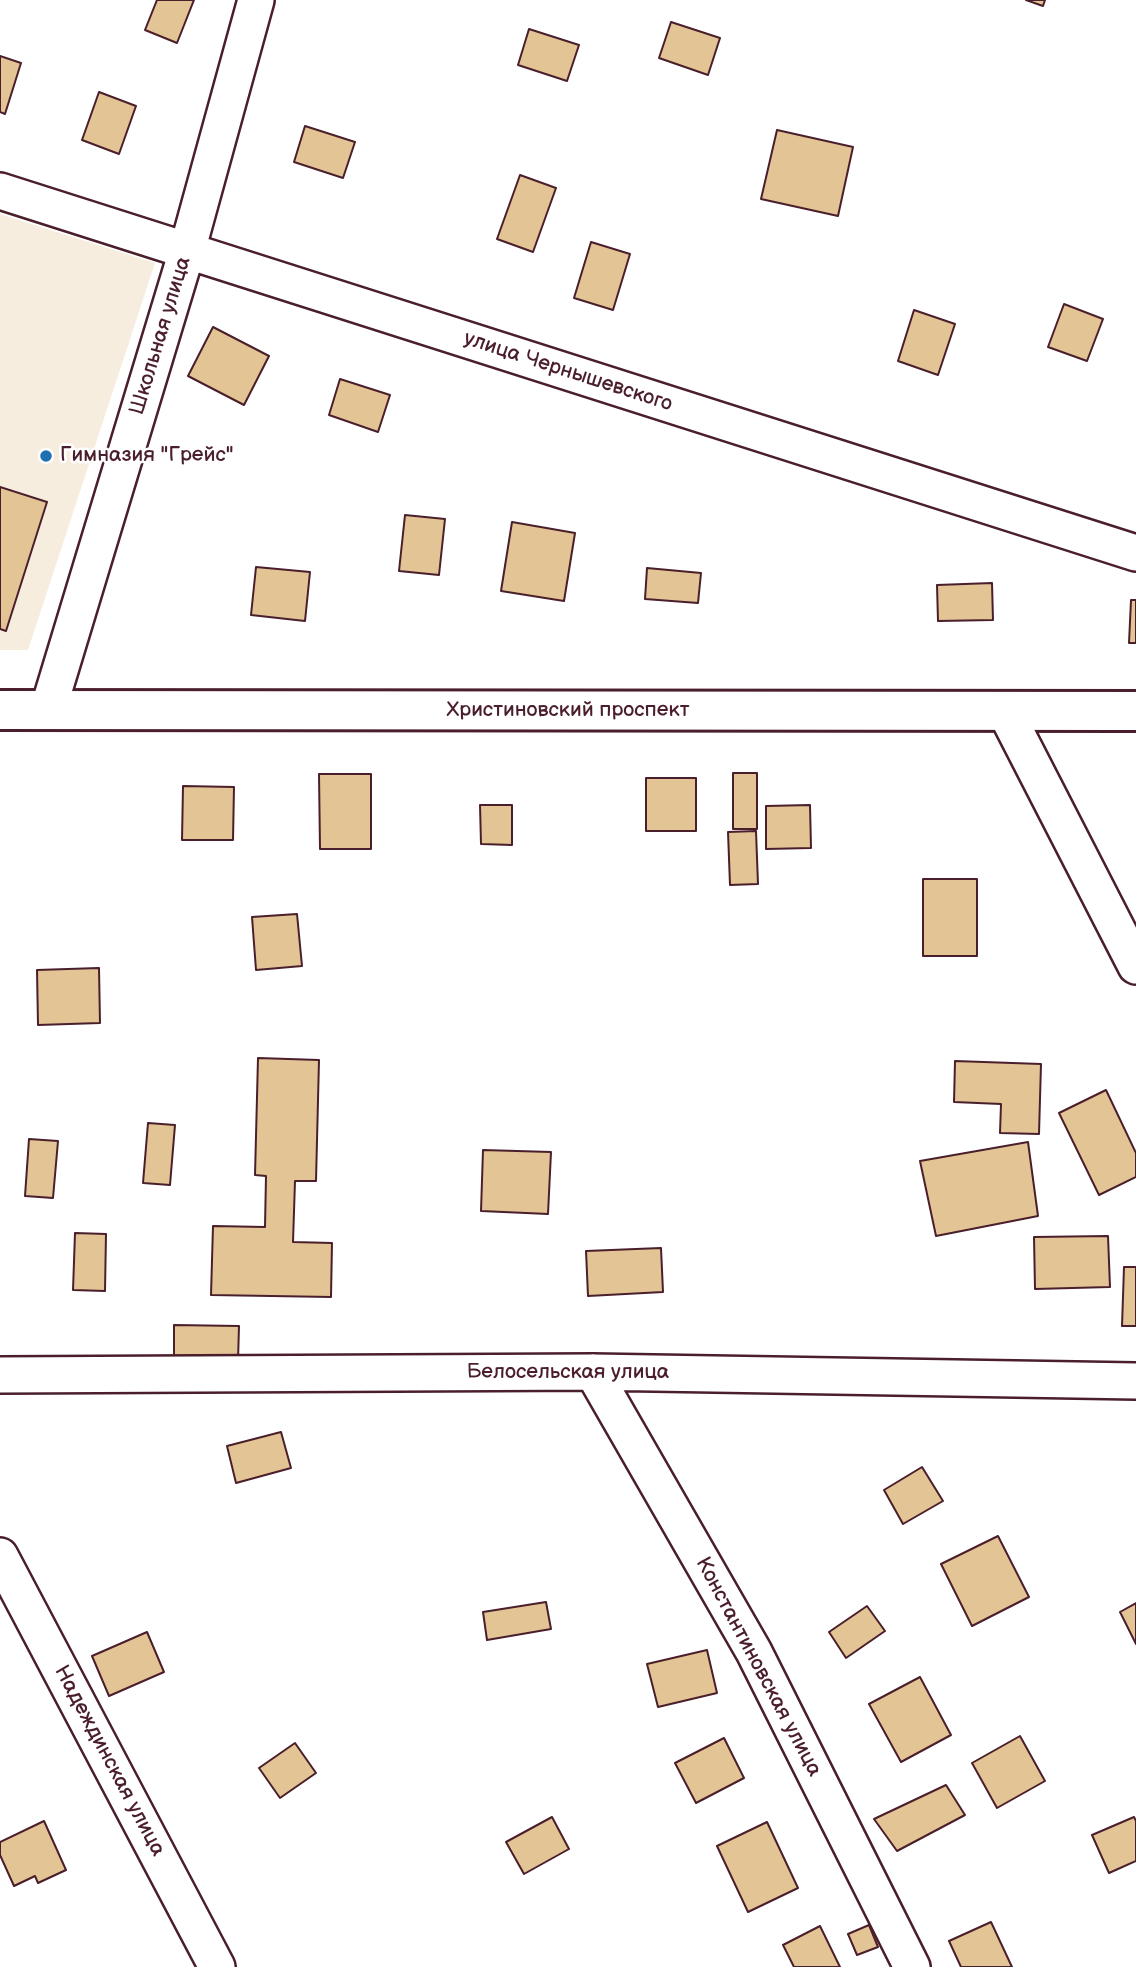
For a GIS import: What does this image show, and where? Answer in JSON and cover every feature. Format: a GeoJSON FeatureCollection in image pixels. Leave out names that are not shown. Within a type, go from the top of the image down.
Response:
{"type":"FeatureCollection","features":[{"type":"Feature","properties":{"kind":"street","name":"Школьная улица"},"geometry":{"type":"LineString","coordinates":[[48,710],[187,251],[256,0]]}},
{"type":"Feature","properties":{"kind":"street","name":"улица Чернышевского"},"geometry":{"type":"LineString","coordinates":[[0,191],[1136,553]]}},
{"type":"Feature","properties":{"kind":"street","name":"Христиновский проспект"},"geometry":{"type":"LineString","coordinates":[[0,710],[1136,711]]}},
{"type":"Feature","properties":{"kind":"street"},"geometry":{"type":"LineString","coordinates":[[1004,710],[1136,966]]}},
{"type":"Feature","properties":{"kind":"street","name":"Белосельская улица"},"geometry":{"type":"LineString","coordinates":[[0,1375],[593,1372],[1136,1381]]}},
{"type":"Feature","properties":{"kind":"street","name":"Константиновская улица"},"geometry":{"type":"LineString","coordinates":[[593,1372],[754,1652],[912,1967]]}},
{"type":"Feature","properties":{"kind":"street","name":"Надеждинская улица"},"geometry":{"type":"LineString","coordinates":[[0,1556],[217,1967]]}},
{"type":"Feature","properties":{"kind":"shaded area","name":"Гимназия \"Грейс\""},"geometry":{"type":"Polygon","coordinates":[[[0,214],[155,263],[28,650],[0,650],[0,214]]]}},
{"type":"Feature","properties":{"kind":"building"},"geometry":{"type":"Polygon","coordinates":[[[157,0],[194,0],[177,43],[145,30],[157,0]]]}},
{"type":"Feature","properties":{"kind":"building"},"geometry":{"type":"Polygon","coordinates":[[[1026,0],[1045,0],[1043,6],[1026,0]]]}},
{"type":"Feature","properties":{"kind":"building"},"geometry":{"type":"Polygon","coordinates":[[[671,22],[720,38],[708,75],[659,58],[671,22]]]}},
{"type":"Feature","properties":{"kind":"building"},"geometry":{"type":"Polygon","coordinates":[[[529,29],[579,45],[567,81],[518,65],[529,29]]]}},
{"type":"Feature","properties":{"kind":"building"},"geometry":{"type":"Polygon","coordinates":[[[0,56],[21,63],[5,114],[0,112],[0,56]]]}},
{"type":"Feature","properties":{"kind":"building"},"geometry":{"type":"Polygon","coordinates":[[[99,92],[136,106],[119,154],[82,140],[99,92]]]}},
{"type":"Feature","properties":{"kind":"building"},"geometry":{"type":"Polygon","coordinates":[[[305,126],[355,142],[343,178],[294,162],[305,126]]]}},
{"type":"Feature","properties":{"kind":"building"},"geometry":{"type":"Polygon","coordinates":[[[777,130],[853,147],[838,216],[761,199],[777,130]]]}},
{"type":"Feature","properties":{"kind":"building"},"geometry":{"type":"Polygon","coordinates":[[[520,175],[556,188],[533,252],[497,239],[520,175]]]}},
{"type":"Feature","properties":{"kind":"building"},"geometry":{"type":"Polygon","coordinates":[[[591,242],[630,254],[613,310],[574,298],[591,242]]]}},
{"type":"Feature","properties":{"kind":"building"},"geometry":{"type":"Polygon","coordinates":[[[1064,304],[1103,319],[1087,361],[1048,347],[1064,304]]]}},
{"type":"Feature","properties":{"kind":"building"},"geometry":{"type":"Polygon","coordinates":[[[914,310],[955,324],[938,375],[898,361],[914,310]]]}},
{"type":"Feature","properties":{"kind":"building"},"geometry":{"type":"Polygon","coordinates":[[[213,327],[269,356],[244,405],[188,376],[213,327]]]}},
{"type":"Feature","properties":{"kind":"building"},"geometry":{"type":"Polygon","coordinates":[[[340,379],[390,395],[378,432],[329,415],[340,379]]]}},
{"type":"Feature","properties":{"kind":"building"},"geometry":{"type":"Polygon","coordinates":[[[0,487],[47,502],[6,631],[0,629],[0,487]]]}},
{"type":"Feature","properties":{"kind":"building"},"geometry":{"type":"Polygon","coordinates":[[[405,515],[445,519],[439,575],[399,571],[405,515]]]}},
{"type":"Feature","properties":{"kind":"building"},"geometry":{"type":"Polygon","coordinates":[[[512,522],[575,533],[564,601],[501,591],[512,522]]]}},
{"type":"Feature","properties":{"kind":"building"},"geometry":{"type":"Polygon","coordinates":[[[256,567],[310,572],[305,621],[251,615],[256,567]]]}},
{"type":"Feature","properties":{"kind":"building"},"geometry":{"type":"Polygon","coordinates":[[[647,568],[701,573],[698,603],[645,599],[647,568]]]}},
{"type":"Feature","properties":{"kind":"building"},"geometry":{"type":"Polygon","coordinates":[[[992,583],[993,620],[938,621],[937,585],[992,583]]]}},
{"type":"Feature","properties":{"kind":"building"},"geometry":{"type":"Polygon","coordinates":[[[1131,600],[1136,600],[1136,643],[1129,643],[1131,600]]]}},
{"type":"Feature","properties":{"kind":"building"},"geometry":{"type":"Polygon","coordinates":[[[733,773],[757,773],[757,829],[733,829],[733,773]]]}},
{"type":"Feature","properties":{"kind":"building"},"geometry":{"type":"Polygon","coordinates":[[[319,774],[371,774],[371,849],[320,849],[319,774]]]}},
{"type":"Feature","properties":{"kind":"building"},"geometry":{"type":"Polygon","coordinates":[[[646,778],[696,778],[696,831],[646,831],[646,778]]]}},
{"type":"Feature","properties":{"kind":"building"},"geometry":{"type":"Polygon","coordinates":[[[183,786],[234,787],[233,840],[182,840],[183,786]]]}},
{"type":"Feature","properties":{"kind":"building"},"geometry":{"type":"Polygon","coordinates":[[[480,805],[512,805],[512,845],[481,844],[480,805]]]}},
{"type":"Feature","properties":{"kind":"building"},"geometry":{"type":"Polygon","coordinates":[[[810,805],[811,848],[766,849],[766,806],[810,805]]]}},
{"type":"Feature","properties":{"kind":"building"},"geometry":{"type":"Polygon","coordinates":[[[756,831],[758,884],[730,885],[728,832],[756,831]]]}},
{"type":"Feature","properties":{"kind":"building"},"geometry":{"type":"Polygon","coordinates":[[[923,879],[977,879],[977,956],[923,956],[923,879]]]}},
{"type":"Feature","properties":{"kind":"building"},"geometry":{"type":"Polygon","coordinates":[[[297,914],[302,966],[256,970],[252,917],[297,914]]]}},
{"type":"Feature","properties":{"kind":"building"},"geometry":{"type":"Polygon","coordinates":[[[99,968],[100,1023],[38,1025],[37,970],[99,968]]]}},
{"type":"Feature","properties":{"kind":"building"},"geometry":{"type":"Polygon","coordinates":[[[258,1058],[319,1060],[316,1181],[295,1181],[293,1242],[332,1243],[331,1297],[211,1295],[213,1226],[265,1227],[266,1176],[255,1175],[258,1058]]]}},
{"type":"Feature","properties":{"kind":"building"},"geometry":{"type":"Polygon","coordinates":[[[955,1061],[1041,1064],[1039,1134],[1000,1133],[1001,1104],[954,1102],[955,1061]]]}},
{"type":"Feature","properties":{"kind":"building"},"geometry":{"type":"Polygon","coordinates":[[[1106,1090],[1136,1153],[1136,1177],[1099,1195],[1059,1113],[1106,1090]]]}},
{"type":"Feature","properties":{"kind":"building"},"geometry":{"type":"Polygon","coordinates":[[[148,1123],[175,1125],[170,1185],[143,1183],[148,1123]]]}},
{"type":"Feature","properties":{"kind":"building"},"geometry":{"type":"Polygon","coordinates":[[[29,1139],[58,1141],[53,1198],[25,1196],[29,1139]]]}},
{"type":"Feature","properties":{"kind":"building"},"geometry":{"type":"Polygon","coordinates":[[[1028,1142],[1038,1216],[936,1236],[920,1161],[1028,1142]]]}},
{"type":"Feature","properties":{"kind":"building"},"geometry":{"type":"Polygon","coordinates":[[[483,1150],[551,1152],[548,1214],[481,1211],[483,1150]]]}},
{"type":"Feature","properties":{"kind":"building"},"geometry":{"type":"Polygon","coordinates":[[[75,1233],[106,1234],[105,1291],[73,1290],[75,1233]]]}},
{"type":"Feature","properties":{"kind":"building"},"geometry":{"type":"Polygon","coordinates":[[[1108,1236],[1110,1287],[1035,1289],[1034,1237],[1108,1236]]]}},
{"type":"Feature","properties":{"kind":"building"},"geometry":{"type":"Polygon","coordinates":[[[661,1248],[663,1292],[588,1296],[586,1251],[661,1248]]]}},
{"type":"Feature","properties":{"kind":"building"},"geometry":{"type":"Polygon","coordinates":[[[1124,1267],[1136,1267],[1136,1326],[1122,1326],[1124,1267]]]}},
{"type":"Feature","properties":{"kind":"building"},"geometry":{"type":"Polygon","coordinates":[[[174,1325],[239,1326],[238,1361],[174,1359],[174,1325]]]}},
{"type":"Feature","properties":{"kind":"building"},"geometry":{"type":"Polygon","coordinates":[[[281,1432],[291,1468],[236,1483],[227,1446],[281,1432]]]}},
{"type":"Feature","properties":{"kind":"building"},"geometry":{"type":"Polygon","coordinates":[[[922,1467],[943,1501],[903,1524],[884,1490],[922,1467]]]}},
{"type":"Feature","properties":{"kind":"building"},"geometry":{"type":"Polygon","coordinates":[[[998,1536],[1029,1597],[972,1626],[941,1564],[998,1536]]]}},
{"type":"Feature","properties":{"kind":"building"},"geometry":{"type":"Polygon","coordinates":[[[546,1602],[551,1629],[487,1640],[483,1612],[546,1602]]]}},
{"type":"Feature","properties":{"kind":"building"},"geometry":{"type":"Polygon","coordinates":[[[1136,1603],[1136,1644],[1120,1612],[1136,1603]]]}},
{"type":"Feature","properties":{"kind":"building"},"geometry":{"type":"Polygon","coordinates":[[[867,1606],[885,1631],[846,1658],[829,1632],[867,1606]]]}},
{"type":"Feature","properties":{"kind":"building"},"geometry":{"type":"Polygon","coordinates":[[[147,1632],[164,1672],[109,1696],[92,1656],[147,1632]]]}},
{"type":"Feature","properties":{"kind":"building"},"geometry":{"type":"Polygon","coordinates":[[[707,1650],[717,1693],[658,1707],[647,1664],[707,1650]]]}},
{"type":"Feature","properties":{"kind":"building"},"geometry":{"type":"Polygon","coordinates":[[[920,1677],[951,1735],[901,1762],[869,1704],[920,1677]]]}},
{"type":"Feature","properties":{"kind":"building"},"geometry":{"type":"Polygon","coordinates":[[[1020,1736],[1045,1781],[997,1808],[972,1763],[1020,1736]]]}},
{"type":"Feature","properties":{"kind":"building"},"geometry":{"type":"Polygon","coordinates":[[[724,1738],[744,1778],[696,1803],[675,1763],[724,1738]]]}},
{"type":"Feature","properties":{"kind":"building"},"geometry":{"type":"Polygon","coordinates":[[[295,1743],[316,1773],[280,1798],[259,1768],[295,1743]]]}},
{"type":"Feature","properties":{"kind":"building"},"geometry":{"type":"Polygon","coordinates":[[[946,1785],[965,1815],[897,1851],[874,1819],[946,1785]]]}},
{"type":"Feature","properties":{"kind":"building"},"geometry":{"type":"Polygon","coordinates":[[[552,1817],[569,1849],[524,1874],[506,1842],[552,1817]]]}},
{"type":"Feature","properties":{"kind":"building"},"geometry":{"type":"Polygon","coordinates":[[[1134,1817],[1136,1861],[1109,1873],[1092,1835],[1134,1817]]]}},
{"type":"Feature","properties":{"kind":"building"},"geometry":{"type":"Polygon","coordinates":[[[44,1821],[66,1870],[38,1883],[35,1876],[14,1886],[0,1855],[0,1842],[44,1821]]]}},
{"type":"Feature","properties":{"kind":"building"},"geometry":{"type":"Polygon","coordinates":[[[767,1822],[798,1888],[748,1912],[717,1846],[767,1822]]]}},
{"type":"Feature","properties":{"kind":"building"},"geometry":{"type":"Polygon","coordinates":[[[991,1922],[1012,1967],[961,1967],[949,1941],[991,1922]]]}},
{"type":"Feature","properties":{"kind":"building"},"geometry":{"type":"Polygon","coordinates":[[[869,1925],[878,1947],[857,1955],[848,1934],[869,1925]]]}},
{"type":"Feature","properties":{"kind":"building"},"geometry":{"type":"Polygon","coordinates":[[[820,1926],[840,1967],[794,1967],[783,1945],[820,1926]]]}},
{"type":"Feature","properties":{"kind":"place","name":"Гимназия \"Грейс\""},"geometry":{"type":"Point","coordinates":[46,456]}}]}
